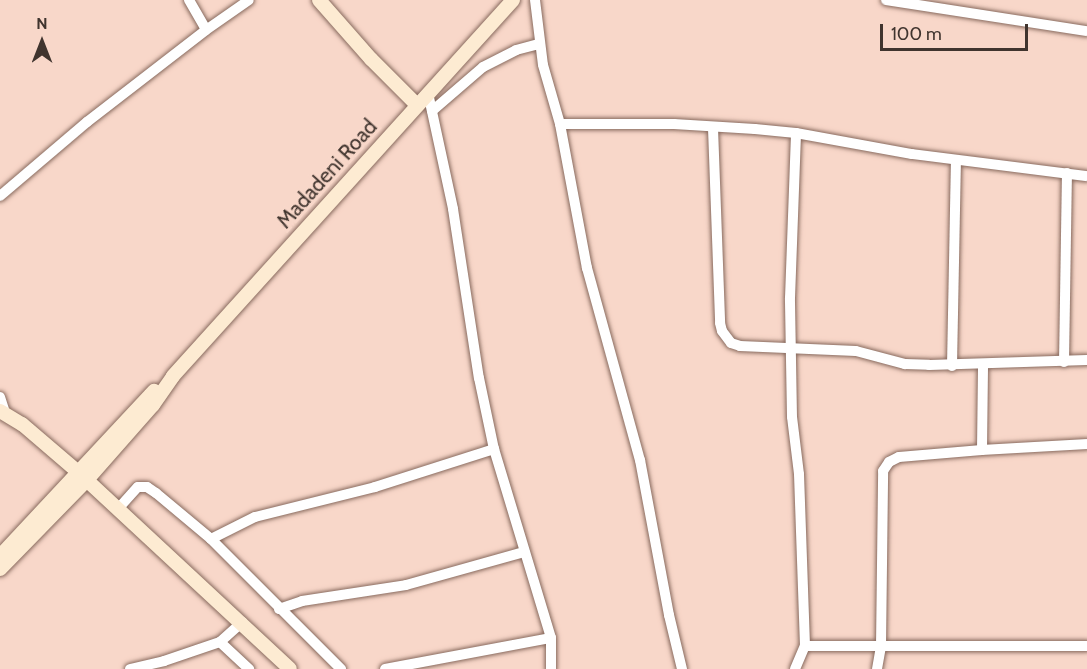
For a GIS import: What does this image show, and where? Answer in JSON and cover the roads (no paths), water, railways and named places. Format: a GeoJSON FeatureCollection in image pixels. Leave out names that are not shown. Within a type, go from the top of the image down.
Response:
{"type":"FeatureCollection","features":[{"type":"Feature","properties":{"kind":"street"},"geometry":{"type":"LineString","coordinates":[[189,0],[206,30]]}},
{"type":"Feature","properties":{"kind":"street"},"geometry":{"type":"LineString","coordinates":[[0,196],[87,122],[206,30],[249,0]]}},
{"type":"Feature","properties":{"kind":"street"},"geometry":{"type":"LineString","coordinates":[[319,0],[371,59],[417,105]]}},
{"type":"Feature","properties":{"kind":"street","name":"Madadeni Road"},"geometry":{"type":"LineString","coordinates":[[0,556],[153,405],[173,376],[513,0]]}},
{"type":"Feature","properties":{"kind":"street"},"geometry":{"type":"LineString","coordinates":[[536,0],[538,44],[560,124],[581,240],[640,460],[669,615],[682,669]]}},
{"type":"Feature","properties":{"kind":"street"},"geometry":{"type":"LineString","coordinates":[[888,0],[1087,31]]}},
{"type":"Feature","properties":{"kind":"street"},"geometry":{"type":"LineString","coordinates":[[432,111],[483,67],[516,50],[538,44]]}},
{"type":"Feature","properties":{"kind":"street"},"geometry":{"type":"LineString","coordinates":[[428,93],[453,209],[475,356],[494,450],[551,638],[551,669]]}},
{"type":"Feature","properties":{"kind":"street"},"geometry":{"type":"LineString","coordinates":[[560,124],[674,124],[796,134],[956,160],[1087,176]]}},
{"type":"Feature","properties":{"kind":"street"},"geometry":{"type":"LineString","coordinates":[[713,128],[722,331],[731,343],[740,346],[856,351],[905,364],[952,366],[1087,360]]}},
{"type":"Feature","properties":{"kind":"street"},"geometry":{"type":"LineString","coordinates":[[795,669],[805,646],[800,495],[792,417],[789,274],[796,134]]}},
{"type":"Feature","properties":{"kind":"street"},"geometry":{"type":"LineString","coordinates":[[952,366],[956,160]]}},
{"type":"Feature","properties":{"kind":"street"},"geometry":{"type":"LineString","coordinates":[[1064,362],[1067,173]]}},
{"type":"Feature","properties":{"kind":"street"},"geometry":{"type":"LineString","coordinates":[[982,450],[983,365]]}},
{"type":"Feature","properties":{"kind":"street"},"geometry":{"type":"LineString","coordinates":[[0,397],[3,412],[82,476],[242,622],[290,669]]}},
{"type":"Feature","properties":{"kind":"street"},"geometry":{"type":"LineString","coordinates":[[877,669],[881,646],[885,466],[899,457],[1087,444]]}},
{"type":"Feature","properties":{"kind":"street"},"geometry":{"type":"LineString","coordinates":[[211,539],[255,518],[375,487],[494,450]]}},
{"type":"Feature","properties":{"kind":"street","name":"Madadeni Road"},"geometry":{"type":"LineString","coordinates":[[0,569],[82,476]]}},
{"type":"Feature","properties":{"kind":"street"},"geometry":{"type":"LineString","coordinates":[[117,510],[136,488],[147,487],[211,539],[340,669]]}},
{"type":"Feature","properties":{"kind":"street"},"geometry":{"type":"LineString","coordinates":[[279,609],[302,601],[405,585],[524,552]]}},
{"type":"Feature","properties":{"kind":"street"},"geometry":{"type":"LineString","coordinates":[[129,669],[164,661],[219,642],[242,622]]}},
{"type":"Feature","properties":{"kind":"street"},"geometry":{"type":"LineString","coordinates":[[386,669],[551,638]]}},
{"type":"Feature","properties":{"kind":"street"},"geometry":{"type":"LineString","coordinates":[[219,642],[249,669]]}},
{"type":"Feature","properties":{"kind":"street"},"geometry":{"type":"LineString","coordinates":[[805,646],[1087,646]]}}]}
